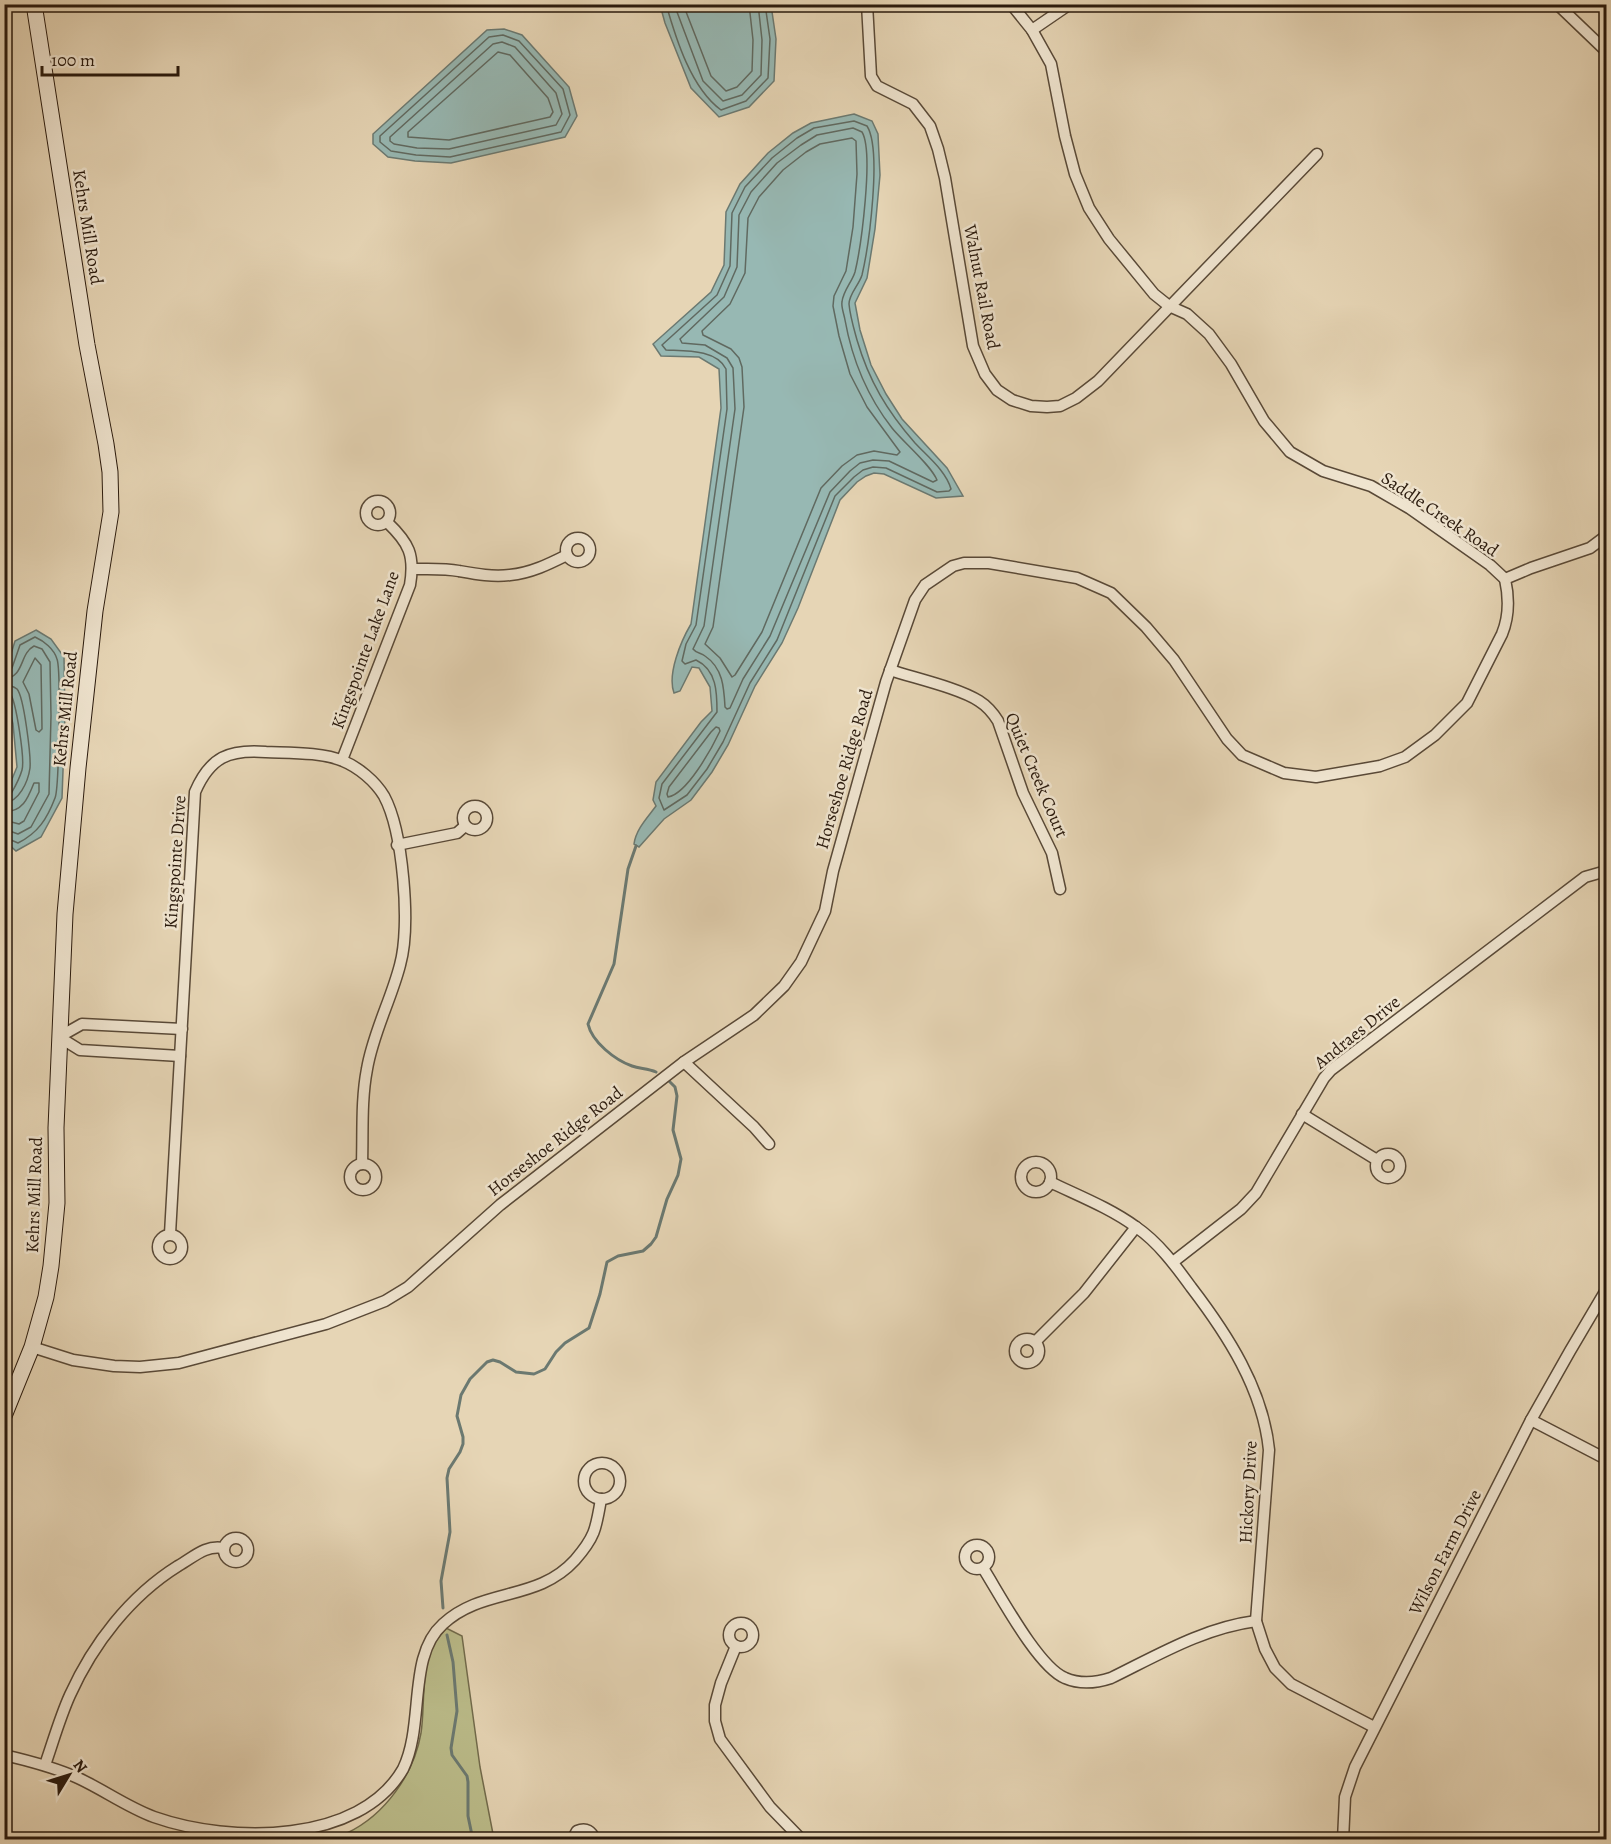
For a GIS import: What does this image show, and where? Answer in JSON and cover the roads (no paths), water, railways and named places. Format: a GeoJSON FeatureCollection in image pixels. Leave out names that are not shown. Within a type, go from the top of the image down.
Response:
{"type":"FeatureCollection","features":[{"type":"Feature","properties":{"kind":"main road","name":"Kehrs Mill Road"},"geometry":{"type":"LineString","coordinates":[[4,1416],[32,1347],[45,1297],[55,1237],[58,1037],[65,914],[95,611],[111,512],[110,472],[106,444],[87,345],[36,5]]}},
{"type":"Feature","properties":{"kind":"street","name":"Walnut Rail Road"},"geometry":{"type":"LineString","coordinates":[[867,4],[871,76],[877,86],[913,104],[930,126],[945,178],[973,346],[984,374],[997,390],[1012,400],[1030,406],[1060,406],[1076,398],[1098,381],[1317,154]]}},
{"type":"Feature","properties":{"kind":"street","name":"Saddle Creek Road"},"geometry":{"type":"LineString","coordinates":[[1011,4],[1032,30],[1051,64],[1065,136],[1075,174],[1088,207],[1120,253],[1154,294],[1169,306],[1187,314],[1209,334],[1231,364],[1264,422],[1290,452],[1323,471],[1371,486],[1409,508],[1490,565],[1505,579]]}},
{"type":"Feature","properties":{"kind":"street"},"geometry":{"type":"LineString","coordinates":[[1032,30],[1070,4]]}},
{"type":"Feature","properties":{"kind":"street"},"geometry":{"type":"LineString","coordinates":[[1557,4],[1606,51]]}},
{"type":"Feature","properties":{"kind":"street","name":"Kingspointe Lake Lane"},"geometry":{"type":"LineString","coordinates":[[342,760],[410,585],[412,557],[407,544],[387,522]]}},
{"type":"Feature","properties":{"kind":"street"},"geometry":{"type":"LineString","coordinates":[[1505,579],[1590,548],[1606,536]]}},
{"type":"Feature","properties":{"kind":"street"},"geometry":{"type":"LineString","coordinates":[[412,569],[446,569],[476,575],[510,575],[537,569],[567,555]]}},
{"type":"Feature","properties":{"kind":"street","name":"Horseshoe Ridge Road"},"geometry":{"type":"LineString","coordinates":[[32,1347],[73,1360],[114,1366],[140,1367],[179,1363],[326,1324],[385,1301],[408,1287],[500,1205],[684,1062],[754,1015],[784,986],[801,962],[825,911],[833,871],[890,670],[915,600],[925,585],[953,566],[964,563],[989,563],[1077,578],[1111,593],[1135,615],[1174,660],[1227,739],[1248,759],[1284,773],[1316,777],[1368,770],[1405,757],[1435,735],[1467,703],[1506,624],[1508,593],[1505,579]]}},
{"type":"Feature","properties":{"kind":"street","name":"Quiet Creek Court"},"geometry":{"type":"LineString","coordinates":[[890,670],[965,694],[979,701],[991,711],[998,721],[1023,794],[1052,853],[1060,889]]}},
{"type":"Feature","properties":{"kind":"street","name":"Kingspointe Drive"},"geometry":{"type":"LineString","coordinates":[[170,1234],[195,792],[203,773],[218,759],[228,754],[245,750],[342,760],[372,781],[384,795],[395,830],[403,873],[404,943],[400,965],[367,1069],[362,1164]]}},
{"type":"Feature","properties":{"kind":"street"},"geometry":{"type":"LineString","coordinates":[[398,845],[457,833],[465,826]]}},
{"type":"Feature","properties":{"kind":"street","name":"Andraes Drive"},"geometry":{"type":"LineString","coordinates":[[1173,1262],[1241,1209],[1256,1193],[1302,1114],[1331,1070],[1585,877],[1606,872],[1606,865]]}},
{"type":"Feature","properties":{"kind":"street"},"geometry":{"type":"LineString","coordinates":[[58,1037],[82,1024],[182,1029]]}},
{"type":"Feature","properties":{"kind":"street"},"geometry":{"type":"LineString","coordinates":[[58,1037],[80,1050],[180,1056]]}},
{"type":"Feature","properties":{"kind":"street"},"geometry":{"type":"LineString","coordinates":[[684,1062],[754,1127],[769,1144]]}},
{"type":"Feature","properties":{"kind":"street"},"geometry":{"type":"LineString","coordinates":[[1302,1114],[1377,1160]]}},
{"type":"Feature","properties":{"kind":"street","name":"Hickory Drive"},"geometry":{"type":"LineString","coordinates":[[1050,1182],[1105,1208],[1136,1227],[1173,1262],[1218,1323],[1240,1360],[1257,1399],[1267,1432],[1269,1450],[1256,1622],[1275,1668],[1292,1684],[1374,1727]]}},
{"type":"Feature","properties":{"kind":"street"},"geometry":{"type":"LineString","coordinates":[[1035,1342],[1084,1293],[1136,1227]]}},
{"type":"Feature","properties":{"kind":"street","name":"Wilson Farm Drive"},"geometry":{"type":"LineString","coordinates":[[1343,1839],[1342,1823],[1346,1791],[1374,1727],[1531,1420],[1606,1290]]}},
{"type":"Feature","properties":{"kind":"street"},"geometry":{"type":"LineString","coordinates":[[1531,1420],[1606,1459]]}},
{"type":"Feature","properties":{"kind":"street"},"geometry":{"type":"LineString","coordinates":[[4,1755],[45,1765],[79,1778],[122,1803],[154,1817],[203,1831],[247,1837],[298,1836],[333,1829],[352,1821],[386,1794],[404,1767],[413,1741],[420,1670],[425,1648],[436,1631],[445,1622],[470,1606],[538,1587],[565,1570],[590,1543],[597,1526],[601,1499]]}},
{"type":"Feature","properties":{"kind":"street"},"geometry":{"type":"LineString","coordinates":[[45,1765],[70,1695],[89,1659],[112,1625],[166,1574],[212,1546],[223,1548]]}},
{"type":"Feature","properties":{"kind":"street"},"geometry":{"type":"LineString","coordinates":[[983,1568],[1044,1662],[1065,1678],[1078,1682],[1111,1678],[1196,1636],[1236,1624],[1256,1622]]}},
{"type":"Feature","properties":{"kind":"street"},"geometry":{"type":"LineString","coordinates":[[736,1646],[715,1705],[715,1721],[720,1739],[770,1807],[802,1839]]}},
{"type":"Feature","properties":{"kind":"street"},"geometry":{"type":"LineString","coordinates":[[572,1839],[577,1831],[585,1829],[591,1832],[595,1839]]}},
{"type":"Feature","properties":{"kind":"water"},"geometry":{"type":"Polygon","coordinates":[[[660,5],[771,5],[776,39],[774,81],[749,107],[719,117],[691,88],[660,5]]]}},
{"type":"Feature","properties":{"kind":"water"},"geometry":{"type":"Polygon","coordinates":[[[504,29],[522,35],[569,87],[577,116],[565,137],[451,163],[388,157],[373,144],[373,134],[487,30],[504,29]]]}},
{"type":"Feature","properties":{"kind":"water"},"geometry":{"type":"Polygon","coordinates":[[[854,114],[872,121],[878,134],[880,175],[875,229],[867,278],[855,303],[860,330],[871,365],[886,394],[902,419],[947,468],[963,496],[936,498],[884,474],[874,473],[857,482],[840,500],[782,643],[755,686],[728,745],[691,800],[664,819],[639,847],[634,844],[637,833],[656,806],[653,800],[656,782],[701,722],[712,711],[710,687],[699,668],[692,667],[680,691],[674,693],[672,677],[679,648],[691,624],[721,408],[719,369],[699,357],[661,356],[653,344],[711,292],[724,265],[726,212],[740,184],[768,153],[793,133],[811,123],[854,114]]]}},
{"type":"Feature","properties":{"kind":"water"},"geometry":{"type":"Polygon","coordinates":[[[36,630],[51,639],[64,657],[65,716],[62,798],[41,837],[16,851],[5,841],[5,796],[17,767],[13,724],[8,704],[6,670],[15,641],[36,630]]]}},
{"type":"Feature","properties":{"kind":"waterway"},"geometry":{"type":"LineString","coordinates":[[636,846],[628,869],[614,964],[588,1024],[599,1044],[612,1055],[632,1066],[656,1072]]}},
{"type":"Feature","properties":{"kind":"waterway"},"geometry":{"type":"LineString","coordinates":[[443,1608],[441,1581],[450,1532],[447,1478],[449,1469],[463,1444],[457,1416],[461,1395],[470,1379],[487,1362],[493,1360],[516,1372],[534,1374],[545,1369],[565,1343],[589,1328],[607,1262],[618,1256],[643,1251],[656,1237],[667,1199],[678,1175],[681,1159],[673,1130],[677,1096],[675,1087],[669,1081]]}},
{"type":"Feature","properties":{"kind":"waterway"},"geometry":{"type":"LineString","coordinates":[[447,1635],[453,1662],[457,1711],[451,1748],[452,1755],[467,1776],[468,1816],[473,1840]]}}]}
